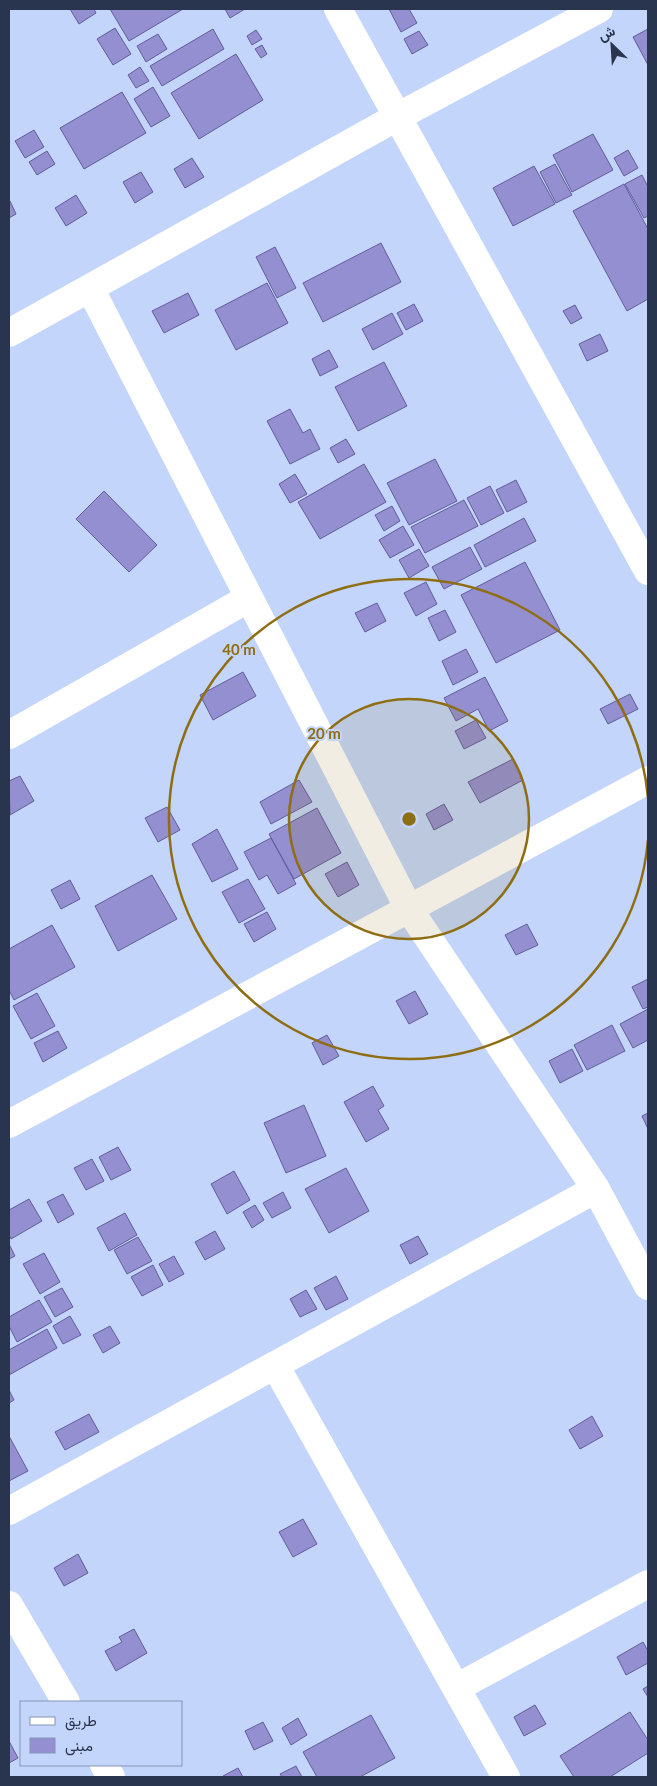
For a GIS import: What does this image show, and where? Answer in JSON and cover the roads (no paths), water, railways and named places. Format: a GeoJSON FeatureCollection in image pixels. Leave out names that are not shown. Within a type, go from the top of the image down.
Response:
{"type":"FeatureCollection","features":[{"type":"Feature","properties":{"kind":"street"},"geometry":{"type":"LineString","coordinates":[[338,9],[648,571]]}},
{"type":"Feature","properties":{"kind":"street"},"geometry":{"type":"LineString","coordinates":[[9,333],[397,116],[599,9]]}},
{"type":"Feature","properties":{"kind":"street"},"geometry":{"type":"LineString","coordinates":[[90,288],[409,909],[596,1189],[648,1286]]}},
{"type":"Feature","properties":{"kind":"street"},"geometry":{"type":"LineString","coordinates":[[9,735],[249,598]]}},
{"type":"Feature","properties":{"kind":"street"},"geometry":{"type":"LineString","coordinates":[[9,1124],[648,780]]}},
{"type":"Feature","properties":{"kind":"street"},"geometry":{"type":"LineString","coordinates":[[9,1511],[596,1189]]}},
{"type":"Feature","properties":{"kind":"street"},"geometry":{"type":"LineString","coordinates":[[275,1365],[506,1777]]}},
{"type":"Feature","properties":{"kind":"street"},"geometry":{"type":"LineString","coordinates":[[456,1688],[648,1584]]}},
{"type":"Feature","properties":{"kind":"street"},"geometry":{"type":"LineString","coordinates":[[9,1605],[65,1701]]}},
{"type":"Feature","properties":{"kind":"street"},"geometry":{"type":"LineString","coordinates":[[105,1766],[111,1777]]}}]}
